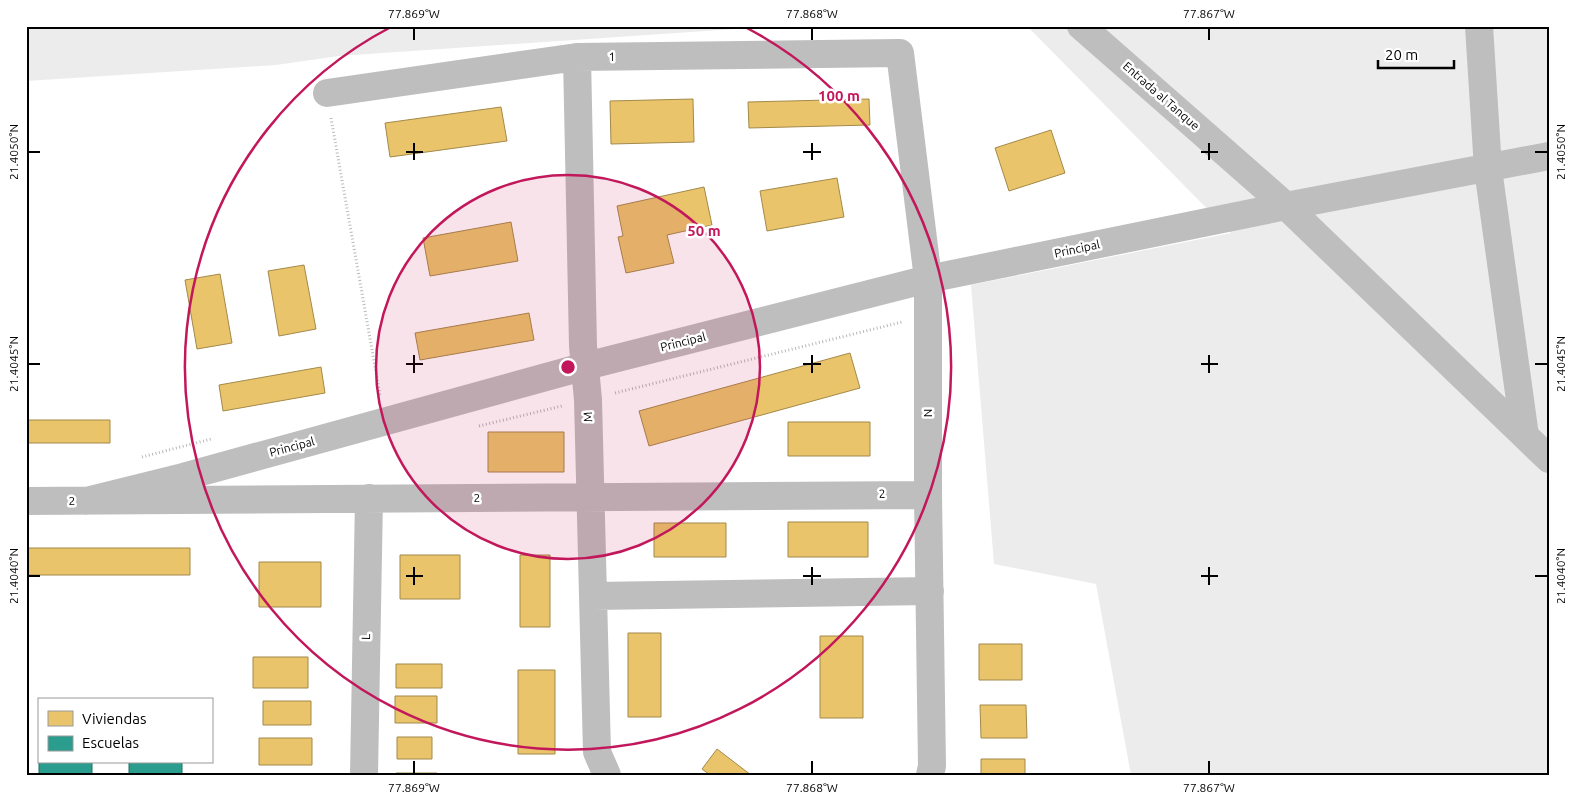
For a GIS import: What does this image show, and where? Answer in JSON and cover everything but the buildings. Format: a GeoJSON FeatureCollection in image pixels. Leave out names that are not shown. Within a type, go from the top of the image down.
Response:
{"type":"FeatureCollection","features":[{"type":"Feature","properties":{"kind":"street","name":"Entrada al Tanque"},"geometry":{"type":"LineString","coordinates":[[1081,26],[1286,206],[1549,459]]}},
{"type":"Feature","properties":{"kind":"street"},"geometry":{"type":"LineString","coordinates":[[1479,26],[1488,169],[1525,436]]}},
{"type":"Feature","properties":{"kind":"street","name":"1"},"geometry":{"type":"LineString","coordinates":[[327,93],[577,57],[900,53]]}},
{"type":"Feature","properties":{"kind":"street","name":"N"},"geometry":{"type":"LineString","coordinates":[[900,53],[928,279],[928,495],[932,766],[930,775]]}},
{"type":"Feature","properties":{"kind":"street","name":"M"},"geometry":{"type":"LineString","coordinates":[[577,57],[583,346],[588,400],[597,752],[607,775]]}},
{"type":"Feature","properties":{"kind":"street","name":"Principal"},"geometry":{"type":"LineString","coordinates":[[86,500],[183,477],[586,366],[928,279],[1286,206],[1549,156]]}},
{"type":"Feature","properties":{"kind":"street","name":"2"},"geometry":{"type":"LineString","coordinates":[[26,501],[928,495]]}},
{"type":"Feature","properties":{"kind":"street","name":"L"},"geometry":{"type":"LineString","coordinates":[[364,775],[369,498]]}},
{"type":"Feature","properties":{"kind":"street"},"geometry":{"type":"LineString","coordinates":[[593,596],[930,591]]}},
{"type":"Feature","properties":{"kind":"path"},"geometry":{"type":"LineString","coordinates":[[327,93],[381,398]]}},
{"type":"Feature","properties":{"kind":"path"},"geometry":{"type":"LineString","coordinates":[[471,428],[588,400]]}},
{"type":"Feature","properties":{"kind":"shaded area"},"geometry":{"type":"Polygon","coordinates":[[[26,26],[777,26],[339,56],[276,65],[26,81],[26,26]]]}},
{"type":"Feature","properties":{"kind":"shaded area"},"geometry":{"type":"Polygon","coordinates":[[[1027,26],[1549,26],[1549,775],[1131,775],[1096,584],[994,564],[971,285],[1231,233],[1027,26]]]}}]}
